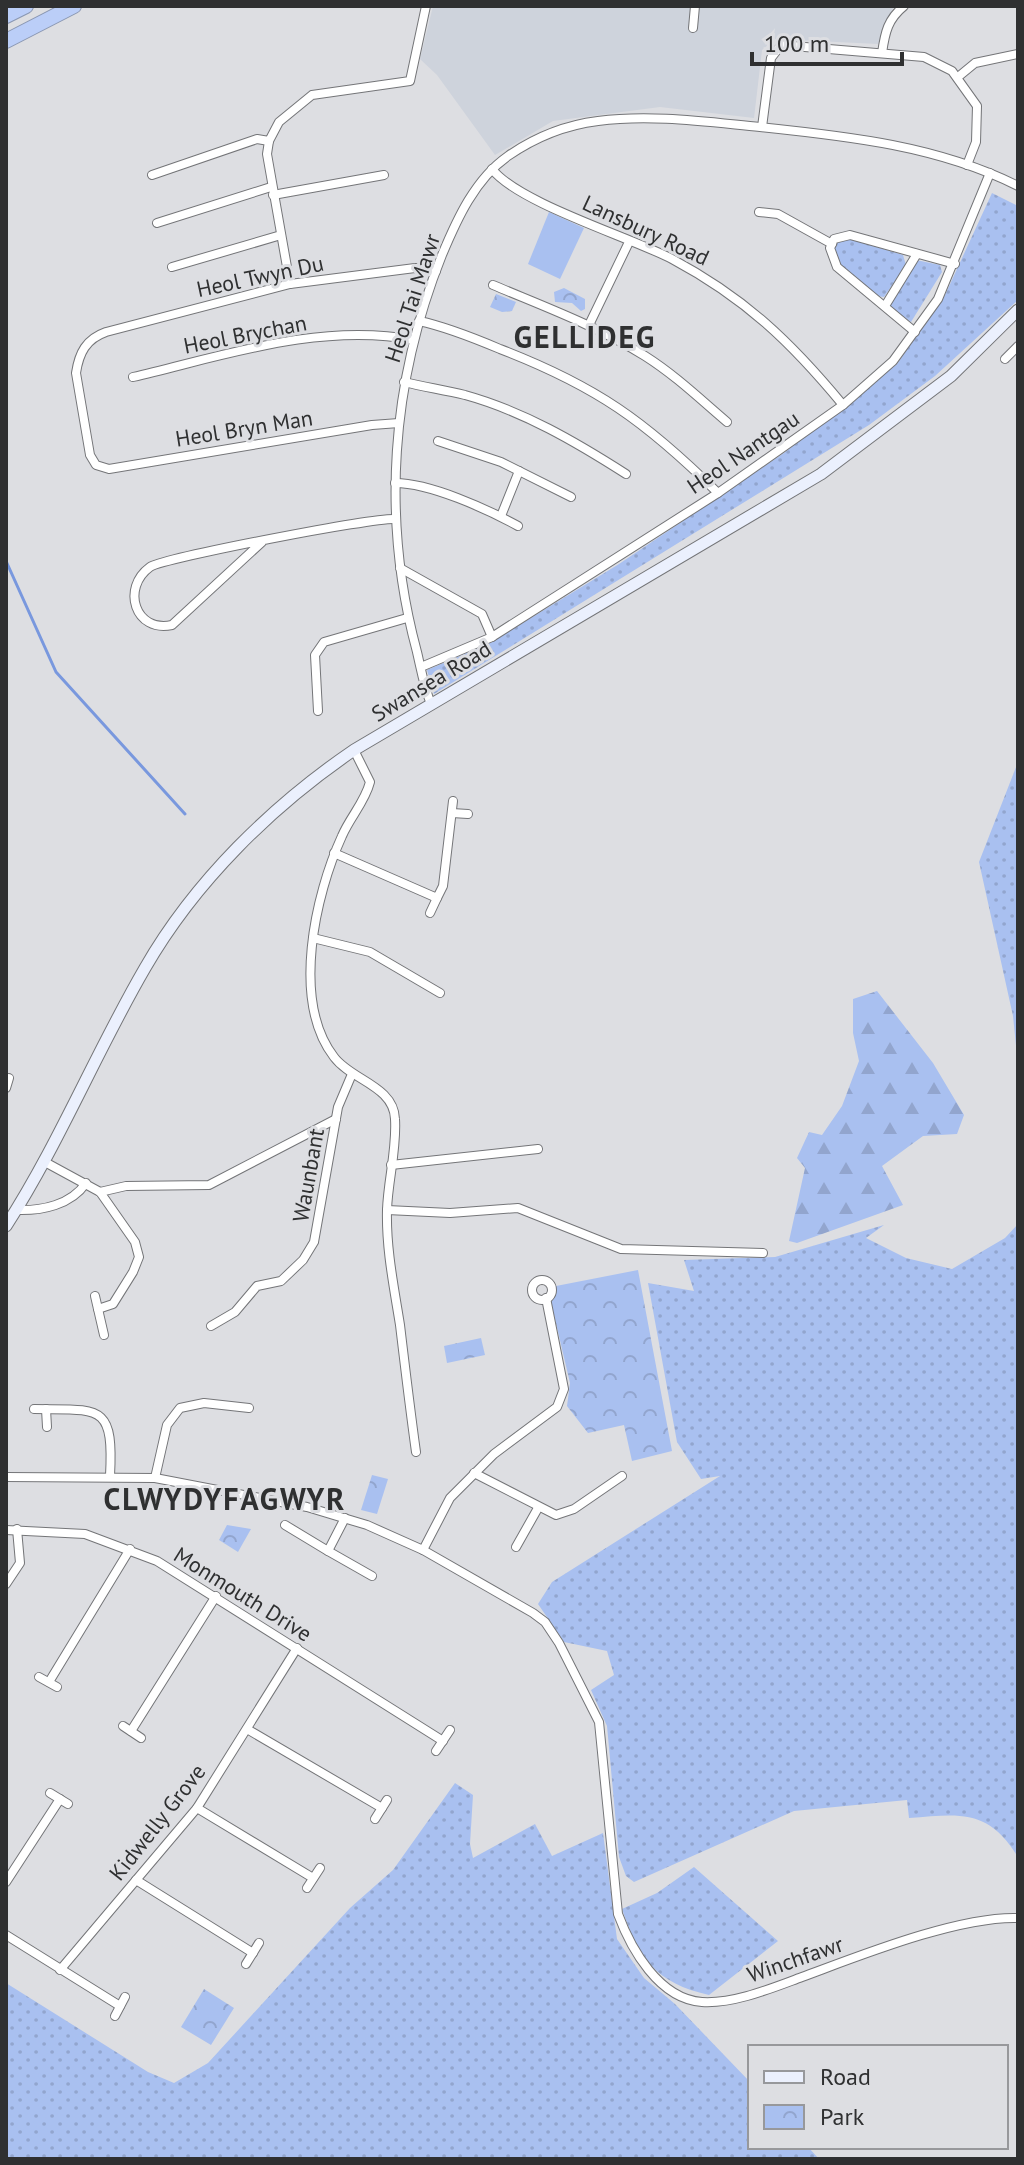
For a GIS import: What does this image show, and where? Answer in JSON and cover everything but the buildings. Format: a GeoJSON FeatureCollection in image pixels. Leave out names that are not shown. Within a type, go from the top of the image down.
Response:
{"type":"FeatureCollection","features":[{"type":"Feature","properties":{"kind":"highway"},"geometry":{"type":"LineString","coordinates":[[6,16],[26,6]]}},
{"type":"Feature","properties":{"kind":"highway"},"geometry":{"type":"LineString","coordinates":[[6,41],[74,6]]}},
{"type":"Feature","properties":{"kind":"street"},"geometry":{"type":"LineString","coordinates":[[290,284],[272,191],[269,141],[279,122],[312,95],[410,81],[426,6]]}},
{"type":"Feature","properties":{"kind":"street"},"geometry":{"type":"LineString","coordinates":[[693,28],[695,6]]}},
{"type":"Feature","properties":{"kind":"street"},"geometry":{"type":"LineString","coordinates":[[882,53],[885,29],[893,15],[904,6]]}},
{"type":"Feature","properties":{"kind":"street"},"geometry":{"type":"LineString","coordinates":[[762,127],[771,58],[781,45],[924,57],[958,77],[977,106],[979,123],[976,142],[967,165]]}},
{"type":"Feature","properties":{"kind":"street"},"geometry":{"type":"LineString","coordinates":[[958,77],[975,63],[1018,54]]}},
{"type":"Feature","properties":{"kind":"street","name":"Heol Tai Mawr"},"geometry":{"type":"LineString","coordinates":[[431,704],[407,618],[400,568],[395,483],[399,423],[414,340],[436,271],[463,211],[492,169],[536,140],[599,121],[698,121],[884,144],[967,165],[1018,186]]}},
{"type":"Feature","properties":{"kind":"street"},"geometry":{"type":"LineString","coordinates":[[152,175],[257,139],[269,141]]}},
{"type":"Feature","properties":{"kind":"street","name":"Lansbury Road"},"geometry":{"type":"LineString","coordinates":[[492,169],[509,184],[629,242],[668,257],[723,288],[794,346],[843,405]]}},
{"type":"Feature","properties":{"kind":"street","name":"Heol Nantgau"},"geometry":{"type":"LineString","coordinates":[[421,667],[492,637],[718,493],[843,405],[893,361],[938,299],[990,173]]}},
{"type":"Feature","properties":{"kind":"street"},"geometry":{"type":"LineString","coordinates":[[157,223],[272,191],[384,175]]}},
{"type":"Feature","properties":{"kind":"street"},"geometry":{"type":"LineString","coordinates":[[759,212],[778,214],[832,244]]}},
{"type":"Feature","properties":{"kind":"street"},"geometry":{"type":"LineString","coordinates":[[172,267],[281,235]]}},
{"type":"Feature","properties":{"kind":"street"},"geometry":{"type":"LineString","coordinates":[[915,332],[837,267],[831,259],[834,239],[850,235],[955,264]]}},
{"type":"Feature","properties":{"kind":"street"},"geometry":{"type":"LineString","coordinates":[[589,325],[629,242]]}},
{"type":"Feature","properties":{"kind":"street"},"geometry":{"type":"LineString","coordinates":[[885,306],[917,254]]}},
{"type":"Feature","properties":{"kind":"street","name":"Heol Twyn Du"},"geometry":{"type":"LineString","coordinates":[[96,465],[90,455],[76,373],[85,346],[94,336],[290,284],[415,268],[436,271]]}},
{"type":"Feature","properties":{"kind":"street"},"geometry":{"type":"LineString","coordinates":[[493,285],[589,325],[657,365],[727,422]]}},
{"type":"Feature","properties":{"kind":"street","name":"Swansea Road"},"geometry":{"type":"LineString","coordinates":[[6,1224],[146,967],[169,932],[262,823],[309,781],[354,750],[821,474],[951,376],[1018,310]]}},
{"type":"Feature","properties":{"kind":"street"},"geometry":{"type":"LineString","coordinates":[[419,321],[463,334],[551,369],[614,402],[666,441],[718,493]]}},
{"type":"Feature","properties":{"kind":"street","name":"Heol Brychan"},"geometry":{"type":"LineString","coordinates":[[133,377],[291,340],[331,336],[393,336],[414,340]]}},
{"type":"Feature","properties":{"kind":"street"},"geometry":{"type":"LineString","coordinates":[[1005,359],[1018,346]]}},
{"type":"Feature","properties":{"kind":"street"},"geometry":{"type":"LineString","coordinates":[[404,382],[467,396],[527,419],[578,443],[626,474]]}},
{"type":"Feature","properties":{"kind":"street","name":"Heol Bryn Man"},"geometry":{"type":"LineString","coordinates":[[96,465],[109,469],[399,423]]}},
{"type":"Feature","properties":{"kind":"street"},"geometry":{"type":"LineString","coordinates":[[438,441],[519,471],[571,497]]}},
{"type":"Feature","properties":{"kind":"street"},"geometry":{"type":"LineString","coordinates":[[501,516],[519,471]]}},
{"type":"Feature","properties":{"kind":"street"},"geometry":{"type":"LineString","coordinates":[[395,483],[408,484],[501,516],[518,526]]}},
{"type":"Feature","properties":{"kind":"street"},"geometry":{"type":"LineString","coordinates":[[262,542],[172,625],[153,626],[141,619],[134,602],[135,590],[140,578],[156,563],[262,542],[396,519]]}},
{"type":"Feature","properties":{"kind":"street"},"geometry":{"type":"LineString","coordinates":[[400,568],[482,614],[492,637]]}},
{"type":"Feature","properties":{"kind":"street"},"geometry":{"type":"LineString","coordinates":[[318,711],[315,655],[324,642],[407,618]]}},
{"type":"Feature","properties":{"kind":"street"},"geometry":{"type":"LineString","coordinates":[[354,750],[370,782],[334,853],[321,891],[313,938],[314,996],[319,1032],[339,1064],[387,1097],[396,1118],[387,1210],[389,1253],[416,1452]]}},
{"type":"Feature","properties":{"kind":"street"},"geometry":{"type":"LineString","coordinates":[[430,913],[443,886],[453,801]]}},
{"type":"Feature","properties":{"kind":"street"},"geometry":{"type":"LineString","coordinates":[[452,813],[468,814]]}},
{"type":"Feature","properties":{"kind":"street"},"geometry":{"type":"LineString","coordinates":[[334,853],[437,898]]}},
{"type":"Feature","properties":{"kind":"street"},"geometry":{"type":"LineString","coordinates":[[313,938],[370,952],[440,993]]}},
{"type":"Feature","properties":{"kind":"street","name":"Waunbant"},"geometry":{"type":"LineString","coordinates":[[211,1326],[235,1312],[257,1286],[281,1281],[303,1260],[314,1242],[336,1119],[352,1074]]}},
{"type":"Feature","properties":{"kind":"street"},"geometry":{"type":"LineString","coordinates":[[6,1088],[9,1078]]}},
{"type":"Feature","properties":{"kind":"street","name":"Waunbant"},"geometry":{"type":"LineString","coordinates":[[100,1192],[126,1186],[209,1185],[336,1119]]}},
{"type":"Feature","properties":{"kind":"street"},"geometry":{"type":"LineString","coordinates":[[391,1165],[538,1149]]}},
{"type":"Feature","properties":{"kind":"street"},"geometry":{"type":"LineString","coordinates":[[43,1161],[100,1192],[135,1242],[139,1257],[113,1304],[98,1309]]}},
{"type":"Feature","properties":{"kind":"street"},"geometry":{"type":"LineString","coordinates":[[16,1210],[36,1211],[77,1196],[86,1183]]}},
{"type":"Feature","properties":{"kind":"street"},"geometry":{"type":"LineString","coordinates":[[387,1210],[450,1213],[518,1208],[621,1249],[763,1253]]}},
{"type":"Feature","properties":{"kind":"street"},"geometry":{"type":"LineString","coordinates":[[95,1296],[104,1335]]}},
{"type":"Feature","properties":{"kind":"street"},"geometry":{"type":"LineString","coordinates":[[423,1550],[450,1498],[474,1473],[557,1407],[564,1389],[546,1298]]}},
{"type":"Feature","properties":{"kind":"street"},"geometry":{"type":"LineString","coordinates":[[155,1478],[167,1425],[180,1408],[204,1403],[249,1408]]}},
{"type":"Feature","properties":{"kind":"street"},"geometry":{"type":"LineString","coordinates":[[34,1409],[89,1412],[108,1425],[112,1435],[110,1476]]}},
{"type":"Feature","properties":{"kind":"street"},"geometry":{"type":"LineString","coordinates":[[46,1409],[47,1427]]}},
{"type":"Feature","properties":{"kind":"street"},"geometry":{"type":"LineString","coordinates":[[474,1473],[556,1515],[574,1509],[622,1476]]}},
{"type":"Feature","properties":{"kind":"street","name":"Winchfawr"},"geometry":{"type":"LineString","coordinates":[[6,1477],[155,1478],[239,1492],[345,1518],[423,1550],[545,1622],[581,1684],[601,1731],[618,1914],[646,1968],[682,1997],[702,2002],[760,1992],[876,1950],[982,1921],[1018,1918]]}},
{"type":"Feature","properties":{"kind":"street"},"geometry":{"type":"LineString","coordinates":[[516,1547],[538,1508]]}},
{"type":"Feature","properties":{"kind":"street"},"geometry":{"type":"LineString","coordinates":[[328,1551],[345,1518]]}},
{"type":"Feature","properties":{"kind":"street"},"geometry":{"type":"LineString","coordinates":[[285,1525],[372,1576]]}},
{"type":"Feature","properties":{"kind":"street"},"geometry":{"type":"LineString","coordinates":[[6,1584],[20,1563],[17,1529]]}},
{"type":"Feature","properties":{"kind":"street","name":"Monmouth Drive"},"geometry":{"type":"LineString","coordinates":[[6,1530],[85,1534],[157,1561],[443,1741]]}},
{"type":"Feature","properties":{"kind":"street"},"geometry":{"type":"LineString","coordinates":[[39,1677],[53,1685],[130,1549]]}},
{"type":"Feature","properties":{"kind":"street"},"geometry":{"type":"LineString","coordinates":[[141,1738],[127,1729],[216,1596]]}},
{"type":"Feature","properties":{"kind":"street","name":"Kidwelly Grove"},"geometry":{"type":"LineString","coordinates":[[60,1970],[197,1808],[297,1648]]}},
{"type":"Feature","properties":{"kind":"street"},"geometry":{"type":"LineString","coordinates":[[247,1729],[382,1808]]}},
{"type":"Feature","properties":{"kind":"street"},"geometry":{"type":"LineString","coordinates":[[436,1751],[450,1730]]}},
{"type":"Feature","properties":{"kind":"street"},"geometry":{"type":"LineString","coordinates":[[6,1882],[64,1801],[50,1793]]}},
{"type":"Feature","properties":{"kind":"street"},"geometry":{"type":"LineString","coordinates":[[375,1819],[387,1800]]}},
{"type":"Feature","properties":{"kind":"street"},"geometry":{"type":"LineString","coordinates":[[197,1808],[313,1878]]}},
{"type":"Feature","properties":{"kind":"street"},"geometry":{"type":"LineString","coordinates":[[307,1888],[320,1868]]}},
{"type":"Feature","properties":{"kind":"street"},"geometry":{"type":"LineString","coordinates":[[136,1880],[253,1953]]}},
{"type":"Feature","properties":{"kind":"street"},"geometry":{"type":"LineString","coordinates":[[6,1935],[60,1970],[123,2002],[115,2016]]}},
{"type":"Feature","properties":{"kind":"street"},"geometry":{"type":"LineString","coordinates":[[246,1964],[259,1943]]}},
{"type":"Feature","properties":{"kind":"shaded area"},"geometry":{"type":"Polygon","coordinates":[[[433,6],[894,6],[878,44],[775,39],[762,50],[754,118],[660,107],[553,121],[495,155],[437,75],[420,59],[433,6]]]}},
{"type":"Feature","properties":{"kind":"green space"},"geometry":{"type":"Polygon","coordinates":[[[992,193],[1018,206],[1018,300],[935,376],[869,425],[434,694],[427,670],[490,643],[619,564],[784,453],[897,364],[945,295],[992,193]]]}},
{"type":"Feature","properties":{"kind":"green space"},"geometry":{"type":"Polygon","coordinates":[[[549,212],[584,228],[560,279],[528,264],[549,212]]]}},
{"type":"Feature","properties":{"kind":"green space"},"geometry":{"type":"Polygon","coordinates":[[[851,239],[903,255],[906,265],[884,297],[877,296],[833,258],[836,240],[851,239]]]}},
{"type":"Feature","properties":{"kind":"green space"},"geometry":{"type":"Polygon","coordinates":[[[916,260],[940,265],[942,272],[911,322],[889,307],[916,260]]]}},
{"type":"Feature","properties":{"kind":"green space"},"geometry":{"type":"Polygon","coordinates":[[[564,288],[585,299],[585,309],[581,311],[572,303],[555,302],[554,292],[564,288]]]}},
{"type":"Feature","properties":{"kind":"green space"},"geometry":{"type":"Polygon","coordinates":[[[496,294],[516,302],[512,311],[502,312],[490,307],[496,294]]]}},
{"type":"Feature","properties":{"kind":"green space"},"geometry":{"type":"Polygon","coordinates":[[[1018,762],[1018,1065],[1013,1016],[979,862],[1018,762]]]}},
{"type":"Feature","properties":{"kind":"green space"},"geometry":{"type":"Polygon","coordinates":[[[877,991],[933,1063],[964,1115],[957,1134],[923,1136],[882,1166],[903,1205],[797,1243],[789,1241],[805,1168],[797,1158],[809,1132],[822,1135],[842,1106],[859,1061],[853,1033],[853,999],[877,991]]]}},
{"type":"Feature","properties":{"kind":"green space"},"geometry":{"type":"Polygon","coordinates":[[[1018,1224],[1018,1857],[1007,1841],[984,1822],[958,1816],[909,1818],[907,1800],[794,1811],[634,1882],[626,1876],[619,1857],[607,1726],[591,1690],[614,1675],[607,1651],[564,1642],[538,1604],[552,1582],[720,1476],[701,1479],[677,1442],[648,1283],[694,1291],[684,1260],[775,1257],[884,1225],[866,1238],[906,1258],[952,1269],[1005,1238],[1018,1224]]]}},
{"type":"Feature","properties":{"kind":"green space"},"geometry":{"type":"Polygon","coordinates":[[[638,1270],[672,1451],[632,1461],[624,1425],[588,1433],[567,1406],[570,1383],[551,1302],[556,1286],[638,1270]]]}},
{"type":"Feature","properties":{"kind":"green space"},"geometry":{"type":"Polygon","coordinates":[[[481,1338],[485,1355],[447,1363],[444,1346],[481,1338]]]}},
{"type":"Feature","properties":{"kind":"green space"},"geometry":{"type":"Polygon","coordinates":[[[372,1475],[388,1479],[377,1514],[361,1510],[372,1475]]]}},
{"type":"Feature","properties":{"kind":"green space"},"geometry":{"type":"Polygon","coordinates":[[[227,1525],[251,1529],[238,1552],[219,1540],[227,1525]]]}},
{"type":"Feature","properties":{"kind":"green space"},"geometry":{"type":"Polygon","coordinates":[[[455,1783],[473,1795],[470,1844],[473,1858],[535,1824],[552,1856],[603,1833],[617,1939],[644,1978],[675,2004],[748,2080],[748,2149],[810,2149],[819,2159],[6,2159],[6,1983],[148,2072],[174,2083],[208,2063],[350,1908],[393,1870],[455,1783]]]}},
{"type":"Feature","properties":{"kind":"green space"},"geometry":{"type":"Polygon","coordinates":[[[694,1867],[778,1941],[709,1995],[675,1984],[652,1966],[635,1942],[622,1909],[657,1893],[694,1867]]]}},
{"type":"Feature","properties":{"kind":"green space"},"geometry":{"type":"Polygon","coordinates":[[[204,1989],[234,2008],[211,2045],[181,2027],[204,1989]]]}},
{"type":"Feature","properties":{"kind":"waterway"},"geometry":{"type":"LineString","coordinates":[[6,561],[56,672],[185,814]]}},
{"type":"Feature","properties":{"kind":"district","name":"GELLIDEG"},"geometry":{"type":"Point","coordinates":[585,338]}},
{"type":"Feature","properties":{"kind":"district","name":"CLWYDYFAGWYR"},"geometry":{"type":"Point","coordinates":[225,1500]}}]}
